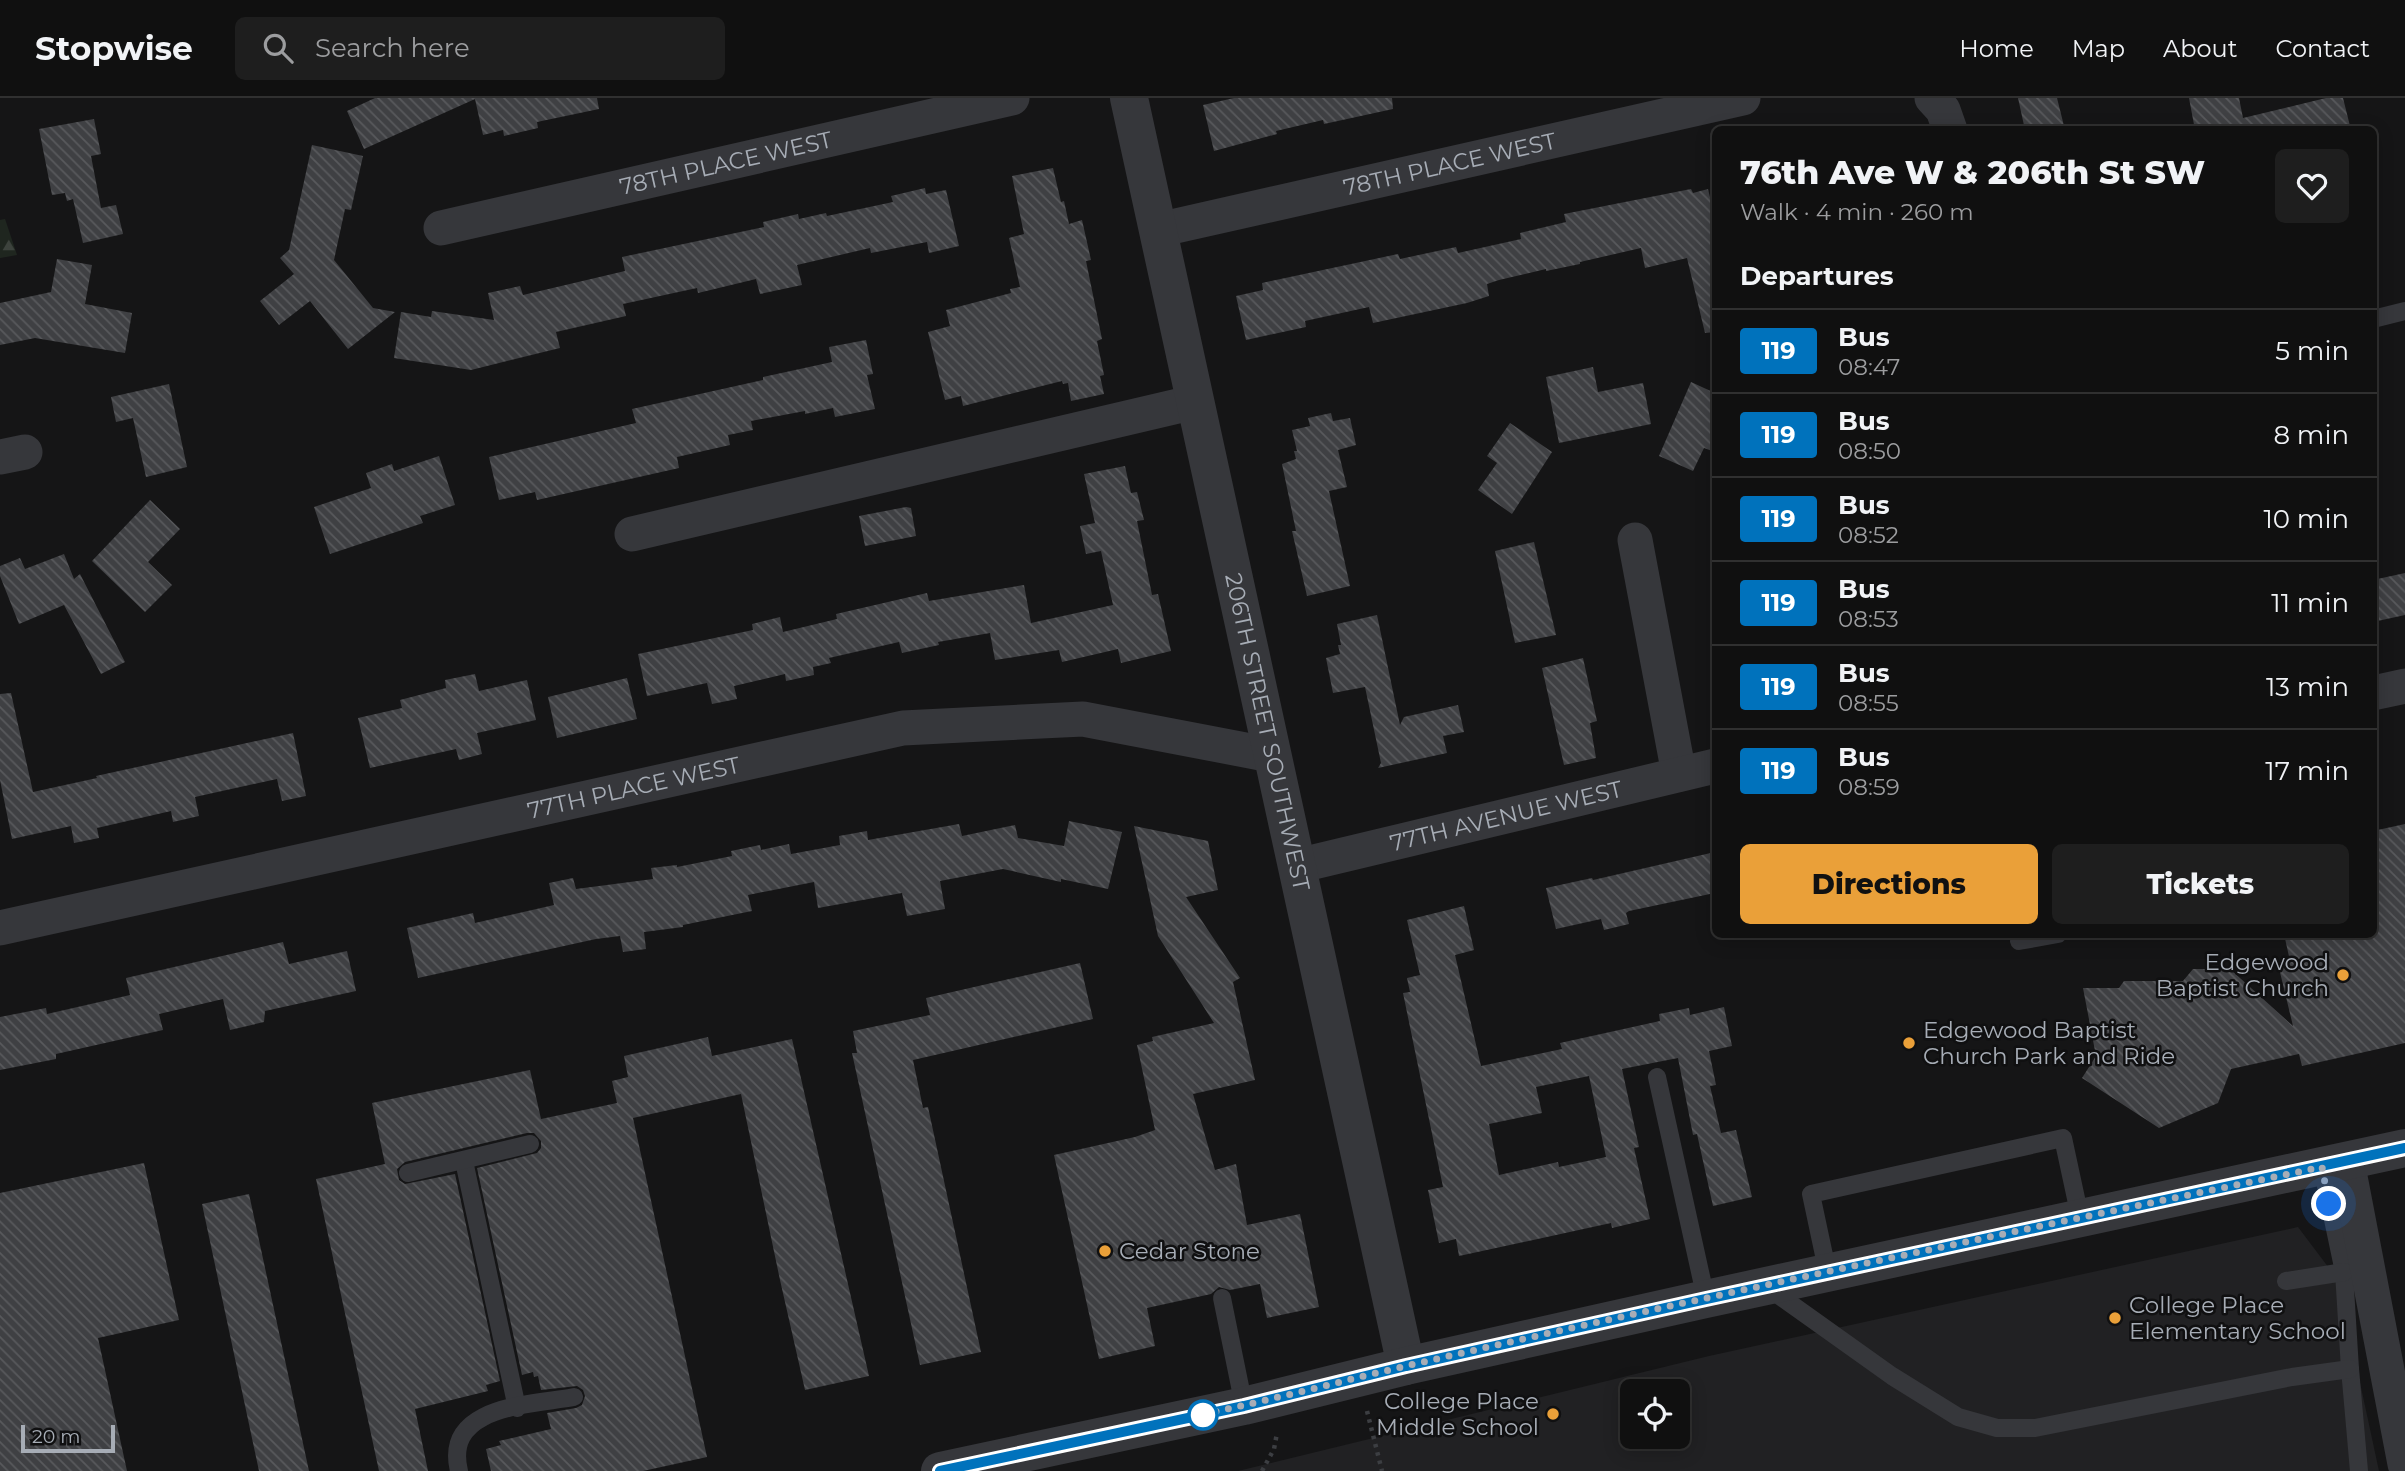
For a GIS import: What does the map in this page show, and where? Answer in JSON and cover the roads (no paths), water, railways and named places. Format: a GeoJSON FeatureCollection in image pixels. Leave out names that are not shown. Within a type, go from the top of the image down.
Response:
{"type":"FeatureCollection","features":[{"type":"Feature","properties":{"kind":"street","name":"78TH PLACE WEST"},"geometry":{"type":"LineString","coordinates":[[441,228],[1012,98]]}},
{"type":"Feature","properties":{"kind":"street","name":"206TH STREET SOUTHWEST"},"geometry":{"type":"LineString","coordinates":[[1129,98],[1406,1366]]}},
{"type":"Feature","properties":{"kind":"street","name":"78TH PLACE WEST"},"geometry":{"type":"LineString","coordinates":[[1158,230],[1743,98]]}},
{"type":"Feature","properties":{"kind":"street"},"geometry":{"type":"LineString","coordinates":[[1932,98],[1943,110],[1949,126]]}},
{"type":"Feature","properties":{"kind":"street"},"geometry":{"type":"LineString","coordinates":[[632,534],[1195,402]]}},
{"type":"Feature","properties":{"kind":"street"},"geometry":{"type":"LineString","coordinates":[[1635,540],[1679,774]]}},
{"type":"Feature","properties":{"kind":"street"},"geometry":{"type":"LineString","coordinates":[[2377,692],[2405,686]]}},
{"type":"Feature","properties":{"kind":"street","name":"77TH PLACE WEST"},"geometry":{"type":"LineString","coordinates":[[0,928],[903,728],[1083,719],[1271,755]]}},
{"type":"Feature","properties":{"kind":"street","name":"77TH AVENUE WEST"},"geometry":{"type":"LineString","coordinates":[[1297,866],[1712,767]]}},
{"type":"Feature","properties":{"kind":"street"},"geometry":{"type":"LineString","coordinates":[[940,1471],[1244,1406],[1406,1366],[1706,1299],[2405,1148]]}},
{"type":"Feature","properties":{"kind":"street"},"geometry":{"type":"LineString","coordinates":[[2335,1164],[2405,1464]]}},
{"type":"Feature","properties":{"kind":"lane"},"geometry":{"type":"LineString","coordinates":[[2377,318],[2405,312]]}},
{"type":"Feature","properties":{"kind":"lane"},"geometry":{"type":"LineString","coordinates":[[2019,940],[2032,938]]}},
{"type":"Feature","properties":{"kind":"lane"},"geometry":{"type":"LineString","coordinates":[[1657,1077],[1706,1299]]}},
{"type":"Feature","properties":{"kind":"lane"},"geometry":{"type":"LineString","coordinates":[[1828,1274],[1811,1194],[2063,1138],[2080,1217]]}},
{"type":"Feature","properties":{"kind":"lane"},"geometry":{"type":"LineString","coordinates":[[408,1173],[530,1144]]}},
{"type":"Feature","properties":{"kind":"lane"},"geometry":{"type":"LineString","coordinates":[[464,1161],[517,1408]]}},
{"type":"Feature","properties":{"kind":"lane"},"geometry":{"type":"LineString","coordinates":[[2335,1164],[2359,1471]]}},
{"type":"Feature","properties":{"kind":"lane"},"geometry":{"type":"LineString","coordinates":[[2286,1281],[2344,1272]]}},
{"type":"Feature","properties":{"kind":"lane"},"geometry":{"type":"LineString","coordinates":[[1766,1286],[1892,1376],[1958,1417],[1997,1428],[2035,1428],[2292,1377],[2350,1369]]}},
{"type":"Feature","properties":{"kind":"lane"},"geometry":{"type":"LineString","coordinates":[[1222,1298],[1244,1406]]}},
{"type":"Feature","properties":{"kind":"lane"},"geometry":{"type":"LineString","coordinates":[[459,1471],[457,1450],[460,1438],[476,1419],[490,1413],[574,1397]]}},
{"type":"Feature","properties":{"kind":"place","name":"Edgewood Baptist Church"},"geometry":{"type":"Point","coordinates":[2343,975]}},
{"type":"Feature","properties":{"kind":"place","name":"Edgewood Baptist Church Park and Ride"},"geometry":{"type":"Point","coordinates":[1909,1043]}},
{"type":"Feature","properties":{"kind":"place","name":"Cedar Stone"},"geometry":{"type":"Point","coordinates":[1105,1251]}},
{"type":"Feature","properties":{"kind":"place","name":"College Place Elementary School"},"geometry":{"type":"Point","coordinates":[2115,1318]}},
{"type":"Feature","properties":{"kind":"place","name":"College Place Middle School"},"geometry":{"type":"Point","coordinates":[1553,1414]}}]}
